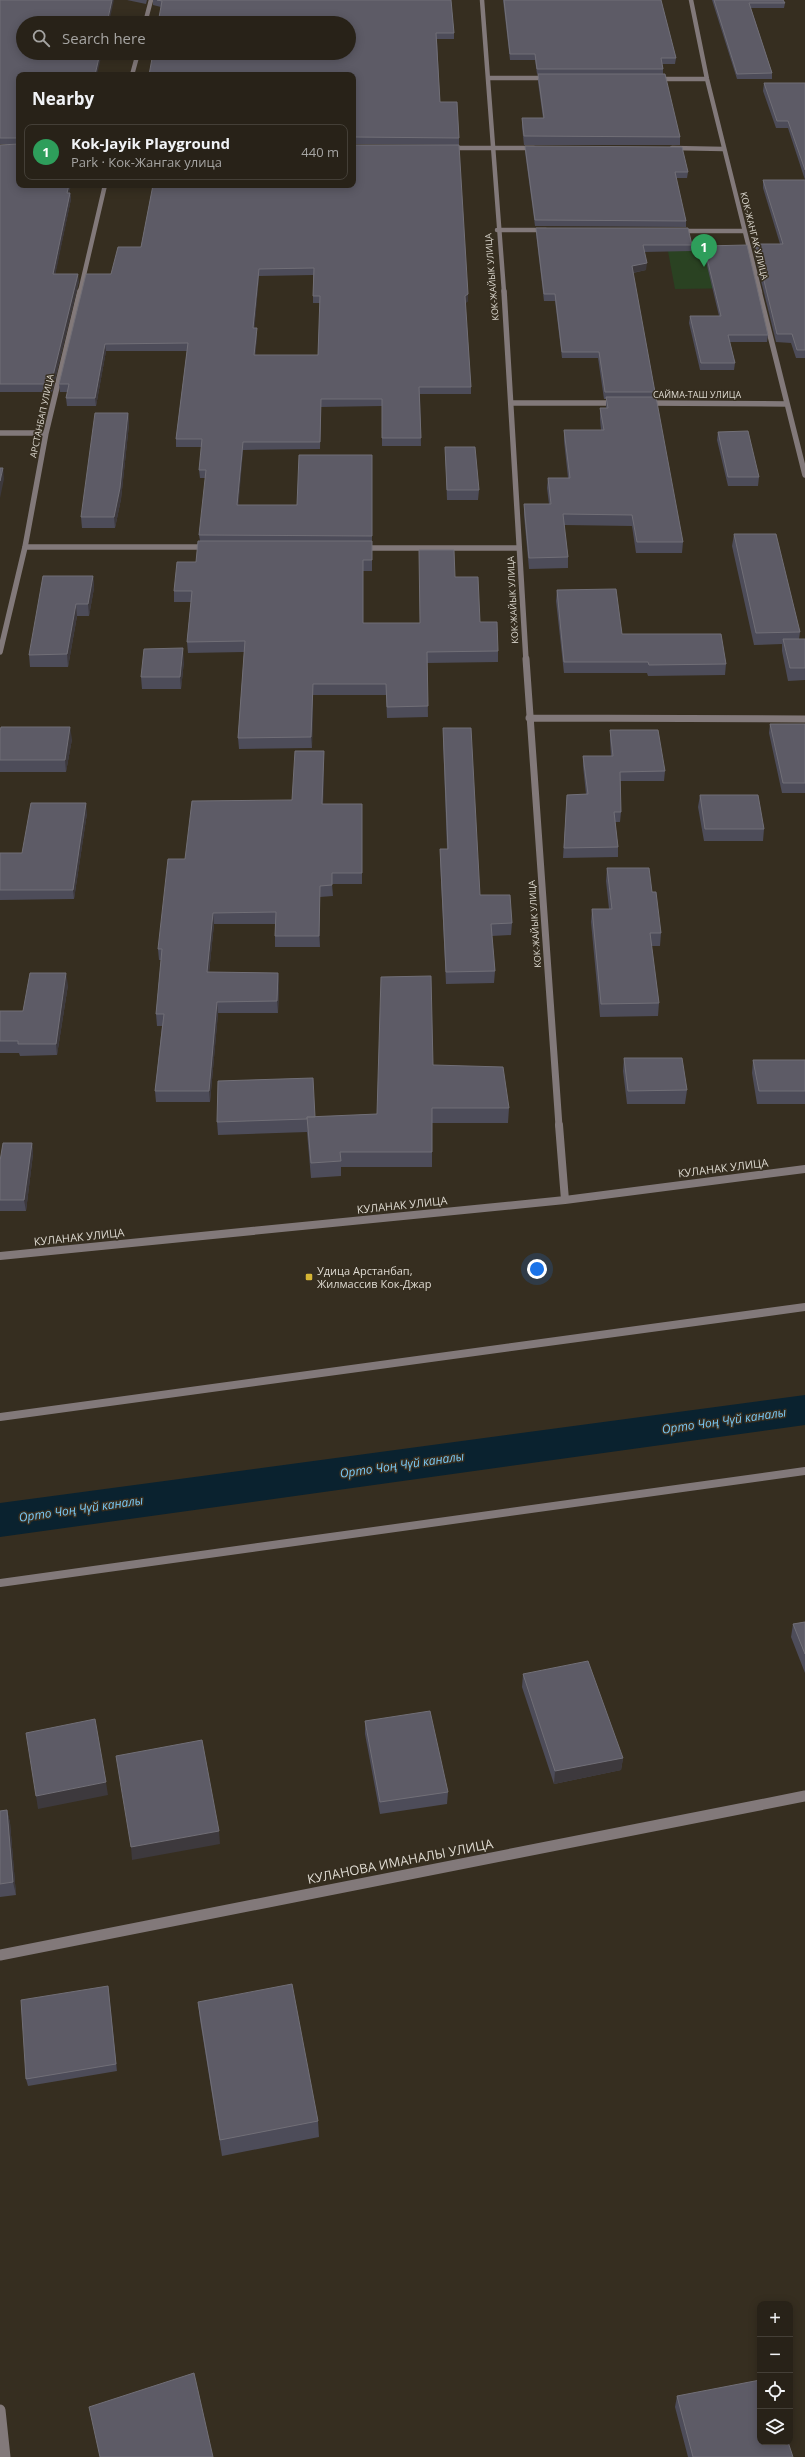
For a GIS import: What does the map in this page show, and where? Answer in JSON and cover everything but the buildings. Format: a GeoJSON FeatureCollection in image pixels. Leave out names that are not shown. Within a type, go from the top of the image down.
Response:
{"type":"FeatureCollection","features":[{"type":"Feature","properties":{"kind":"street"},"geometry":{"type":"LineString","coordinates":[[147,16],[151,0]]}},
{"type":"Feature","properties":{"kind":"street","name":"КОК-ЖАЙЫК УЛИЦА"},"geometry":{"type":"LineString","coordinates":[[482,0],[497,230],[512,403],[528,718],[565,1200]]}},
{"type":"Feature","properties":{"kind":"street","name":"КОК-ЖАНГАК УЛИЦА"},"geometry":{"type":"LineString","coordinates":[[691,0],[707,78],[724,149],[805,475]]}},
{"type":"Feature","properties":{"kind":"street"},"geometry":{"type":"LineString","coordinates":[[133,72],[136,60]]}},
{"type":"Feature","properties":{"kind":"street"},"geometry":{"type":"LineString","coordinates":[[488,78],[558,78]]}},
{"type":"Feature","properties":{"kind":"street"},"geometry":{"type":"LineString","coordinates":[[652,78],[707,78]]}},
{"type":"Feature","properties":{"kind":"street"},"geometry":{"type":"LineString","coordinates":[[446,148],[540,148]]}},
{"type":"Feature","properties":{"kind":"street"},"geometry":{"type":"LineString","coordinates":[[668,148],[724,149]]}},
{"type":"Feature","properties":{"kind":"street","name":"АРСТАНБАП УЛИЦА"},"geometry":{"type":"LineString","coordinates":[[0,652],[25,547],[46,433],[104,188]]}},
{"type":"Feature","properties":{"kind":"street"},"geometry":{"type":"LineString","coordinates":[[497,230],[553,230]]}},
{"type":"Feature","properties":{"kind":"street"},"geometry":{"type":"LineString","coordinates":[[673,231],[744,231]]}},
{"type":"Feature","properties":{"kind":"street"},"geometry":{"type":"LineString","coordinates":[[512,403],[622,403]]}},
{"type":"Feature","properties":{"kind":"street","name":"САЙМА-ТАШ УЛИЦА"},"geometry":{"type":"LineString","coordinates":[[638,403],[787,404]]}},
{"type":"Feature","properties":{"kind":"street"},"geometry":{"type":"LineString","coordinates":[[0,433],[46,433]]}},
{"type":"Feature","properties":{"kind":"street"},"geometry":{"type":"LineString","coordinates":[[25,547],[216,547]]}},
{"type":"Feature","properties":{"kind":"street"},"geometry":{"type":"LineString","coordinates":[[352,548],[519,548]]}},
{"type":"Feature","properties":{"kind":"street"},"geometry":{"type":"LineString","coordinates":[[528,718],[805,719]]}},
{"type":"Feature","properties":{"kind":"street","name":"КУЛАНАК УЛИЦА"},"geometry":{"type":"LineString","coordinates":[[0,1256],[565,1200],[805,1169]]}},
{"type":"Feature","properties":{"kind":"street"},"geometry":{"type":"LineString","coordinates":[[0,1417],[805,1307]]}},
{"type":"Feature","properties":{"kind":"street"},"geometry":{"type":"LineString","coordinates":[[0,1583],[805,1471]]}},
{"type":"Feature","properties":{"kind":"street","name":"КУЛАНОВА ИМАНАЛЫ УЛИЦА"},"geometry":{"type":"LineString","coordinates":[[0,1955],[805,1796]]}},
{"type":"Feature","properties":{"kind":"street"},"geometry":{"type":"LineString","coordinates":[[0,2410],[5,2457]]}},
{"type":"Feature","properties":{"kind":"green space"},"geometry":{"type":"Polygon","coordinates":[[[667,246],[728,246],[745,288],[675,289],[667,246]]]}},
{"type":"Feature","properties":{"kind":"waterway","name":"Орто Чоң Чүй каналы"},"geometry":{"type":"LineString","coordinates":[[0,1520],[805,1410]]}},
{"type":"Feature","properties":{"kind":"place","name":"Kok-Jayik Playground"},"geometry":{"type":"Point","coordinates":[704,267]}},
{"type":"Feature","properties":{"kind":"place","name":"Удица Арстанбап, Жилмассив Кок-Джар"},"geometry":{"type":"Point","coordinates":[309,1277]}}]}
